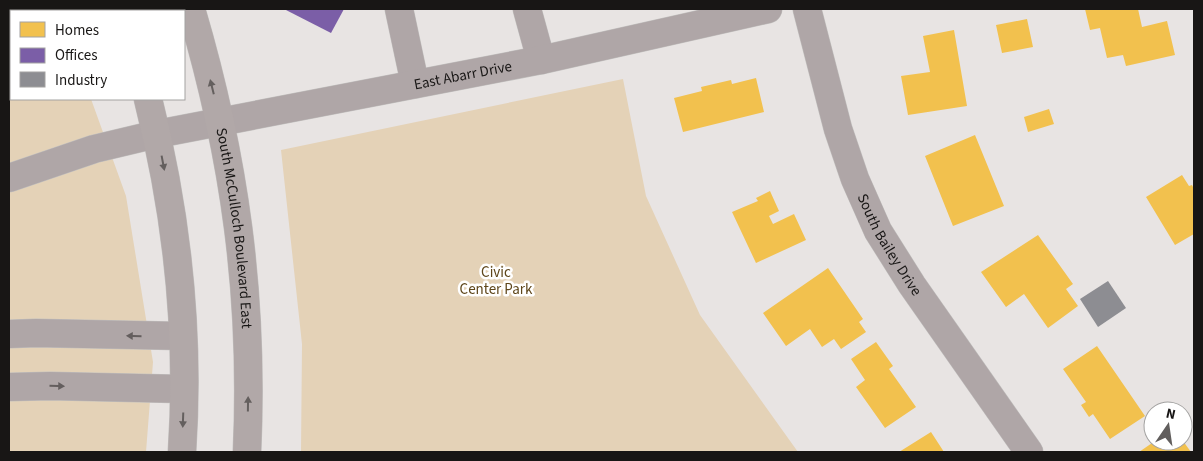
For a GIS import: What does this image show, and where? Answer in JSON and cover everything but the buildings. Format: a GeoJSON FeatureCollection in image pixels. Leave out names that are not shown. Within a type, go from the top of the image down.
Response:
{"type":"FeatureCollection","features":[{"type":"Feature","properties":{"kind":"main road","name":"South McCulloch Boulevard East"},"geometry":{"type":"LineString","coordinates":[[191,9],[221,121],[238,214],[244,264],[248,361],[247,452]]}},
{"type":"Feature","properties":{"kind":"main road"},"geometry":{"type":"LineString","coordinates":[[148,100],[157,134],[174,223],[182,336],[182,452]]}},
{"type":"Feature","properties":{"kind":"street"},"geometry":{"type":"LineString","coordinates":[[399,9],[415,84]]}},
{"type":"Feature","properties":{"kind":"street"},"geometry":{"type":"LineString","coordinates":[[527,9],[541,60]]}},
{"type":"Feature","properties":{"kind":"street","name":"East Abarr Drive"},"geometry":{"type":"LineString","coordinates":[[9,178],[94,149],[157,134],[541,60],[768,9]]}},
{"type":"Feature","properties":{"kind":"street","name":"South Bailey Drive"},"geometry":{"type":"LineString","coordinates":[[807,9],[838,128],[855,179],[878,231],[912,285],[1029,452]]}},
{"type":"Feature","properties":{"kind":"street"},"geometry":{"type":"LineString","coordinates":[[9,334],[182,336]]}},
{"type":"Feature","properties":{"kind":"street"},"geometry":{"type":"LineString","coordinates":[[9,388],[50,386],[183,388]]}},
{"type":"Feature","properties":{"kind":"green space"},"geometry":{"type":"Polygon","coordinates":[[[9,9],[58,9],[10,10],[10,100],[91,100],[126,196],[153,362],[146,452],[9,452],[9,9]]]}},
{"type":"Feature","properties":{"kind":"green space","name":"Civic Center Park"},"geometry":{"type":"Polygon","coordinates":[[[623,79],[646,196],[700,315],[798,452],[301,452],[302,344],[281,150],[623,79]]]}}]}
